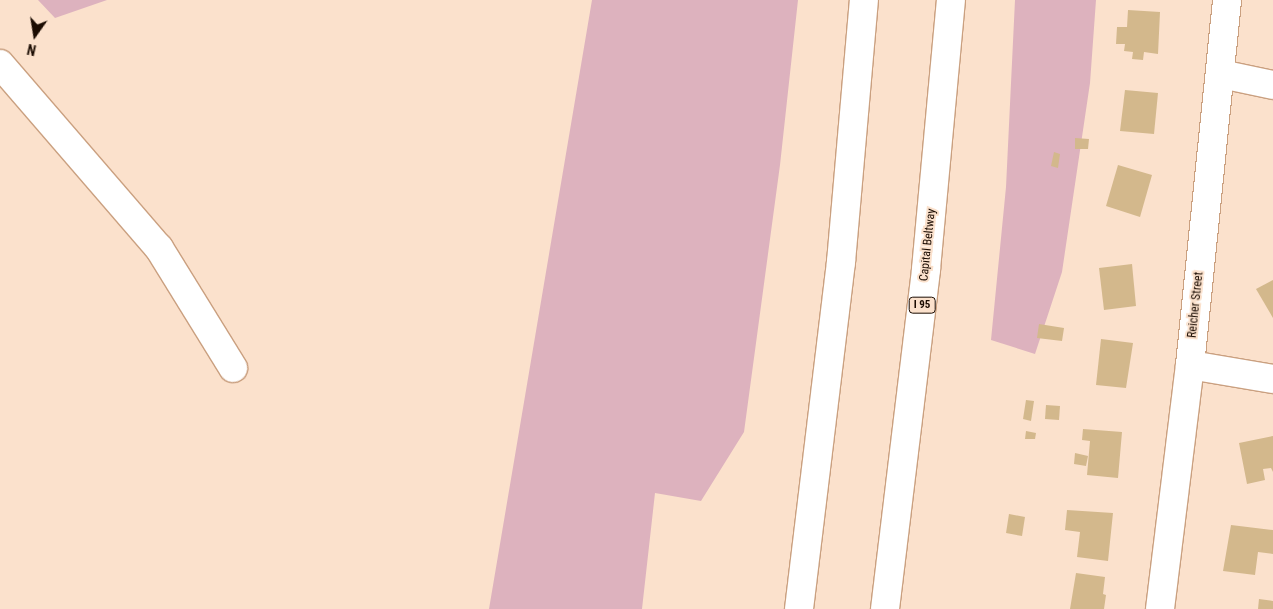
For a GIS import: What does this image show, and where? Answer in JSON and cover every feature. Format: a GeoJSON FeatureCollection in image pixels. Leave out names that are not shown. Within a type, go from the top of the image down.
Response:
{"type":"FeatureCollection","features":[{"type":"Feature","properties":{"kind":"main road"},"geometry":{"type":"LineString","coordinates":[[800,609],[841,262],[864,0]]}},
{"type":"Feature","properties":{"kind":"main road","name":"Capital Beltway"},"geometry":{"type":"LineString","coordinates":[[885,609],[926,270],[951,0]]}},
{"type":"Feature","properties":{"kind":"main road","name":"Reicher Street"},"geometry":{"type":"LineString","coordinates":[[1160,609],[1190,365],[1227,0]]}},
{"type":"Feature","properties":{"kind":"main road"},"geometry":{"type":"LineString","coordinates":[[0,64],[159,248],[233,368]]}},
{"type":"Feature","properties":{"kind":"main road"},"geometry":{"type":"LineString","coordinates":[[1221,74],[1273,85]]}},
{"type":"Feature","properties":{"kind":"main road"},"geometry":{"type":"LineString","coordinates":[[1190,365],[1273,379]]}},
{"type":"Feature","properties":{"kind":"shaded area"},"geometry":{"type":"Polygon","coordinates":[[[38,0],[107,0],[55,18],[38,0]]]}},
{"type":"Feature","properties":{"kind":"shaded area"},"geometry":{"type":"Polygon","coordinates":[[[592,0],[798,0],[780,165],[744,432],[701,501],[655,493],[642,609],[489,609],[592,0]]]}},
{"type":"Feature","properties":{"kind":"shaded area"},"geometry":{"type":"Polygon","coordinates":[[[1015,0],[1096,0],[1090,83],[1062,272],[1035,354],[991,340],[1006,187],[1015,0]]]}},
{"type":"Feature","properties":{"kind":"building"},"geometry":{"type":"Polygon","coordinates":[[[1128,10],[1160,12],[1158,54],[1144,52],[1143,60],[1132,59],[1133,52],[1124,51],[1125,44],[1116,44],[1117,27],[1127,27],[1128,10]]]}},
{"type":"Feature","properties":{"kind":"building"},"geometry":{"type":"Polygon","coordinates":[[[1125,90],[1158,93],[1154,134],[1120,131],[1125,90]]]}},
{"type":"Feature","properties":{"kind":"building"},"geometry":{"type":"Polygon","coordinates":[[[1075,138],[1089,139],[1088,149],[1075,149],[1075,138]]]}},
{"type":"Feature","properties":{"kind":"building"},"geometry":{"type":"Polygon","coordinates":[[[1054,152],[1060,154],[1058,168],[1051,166],[1054,152]]]}},
{"type":"Feature","properties":{"kind":"building"},"geometry":{"type":"Polygon","coordinates":[[[1118,165],[1152,175],[1140,217],[1106,206],[1118,165]]]}},
{"type":"Feature","properties":{"kind":"building"},"geometry":{"type":"Polygon","coordinates":[[[1132,264],[1136,306],[1104,310],[1099,268],[1132,264]]]}},
{"type":"Feature","properties":{"kind":"building"},"geometry":{"type":"Polygon","coordinates":[[[1273,280],[1273,318],[1256,289],[1273,280]]]}},
{"type":"Feature","properties":{"kind":"building"},"geometry":{"type":"Polygon","coordinates":[[[1039,324],[1064,328],[1062,341],[1037,338],[1039,324]]]}},
{"type":"Feature","properties":{"kind":"building"},"geometry":{"type":"Polygon","coordinates":[[[1101,339],[1133,343],[1126,388],[1096,385],[1101,339]]]}},
{"type":"Feature","properties":{"kind":"building"},"geometry":{"type":"Polygon","coordinates":[[[1026,400],[1034,401],[1031,421],[1023,419],[1026,400]]]}},
{"type":"Feature","properties":{"kind":"building"},"geometry":{"type":"Polygon","coordinates":[[[1046,405],[1060,406],[1059,420],[1045,419],[1046,405]]]}},
{"type":"Feature","properties":{"kind":"building"},"geometry":{"type":"Polygon","coordinates":[[[1083,429],[1122,432],[1118,478],[1087,475],[1090,441],[1082,440],[1083,429]]]}},
{"type":"Feature","properties":{"kind":"building"},"geometry":{"type":"Polygon","coordinates":[[[1026,431],[1036,433],[1035,439],[1025,439],[1026,431]]]}},
{"type":"Feature","properties":{"kind":"building"},"geometry":{"type":"Polygon","coordinates":[[[1273,436],[1273,472],[1271,468],[1263,469],[1265,480],[1247,484],[1239,443],[1273,436]]]}},
{"type":"Feature","properties":{"kind":"building"},"geometry":{"type":"Polygon","coordinates":[[[1075,453],[1088,456],[1086,466],[1074,464],[1075,453]]]}},
{"type":"Feature","properties":{"kind":"building"},"geometry":{"type":"Polygon","coordinates":[[[1067,510],[1113,513],[1108,561],[1077,557],[1080,532],[1065,530],[1067,510]]]}},
{"type":"Feature","properties":{"kind":"building"},"geometry":{"type":"Polygon","coordinates":[[[1009,514],[1025,517],[1022,536],[1006,533],[1009,514]]]}},
{"type":"Feature","properties":{"kind":"building"},"geometry":{"type":"Polygon","coordinates":[[[1231,525],[1273,530],[1273,554],[1258,552],[1255,575],[1223,571],[1231,525]]]}},
{"type":"Feature","properties":{"kind":"building"},"geometry":{"type":"Polygon","coordinates":[[[1076,573],[1105,577],[1103,594],[1106,595],[1104,609],[1070,609],[1076,573]]]}},
{"type":"Feature","properties":{"kind":"building"},"geometry":{"type":"Polygon","coordinates":[[[1259,599],[1273,601],[1273,609],[1258,609],[1259,599]]]}}]}
